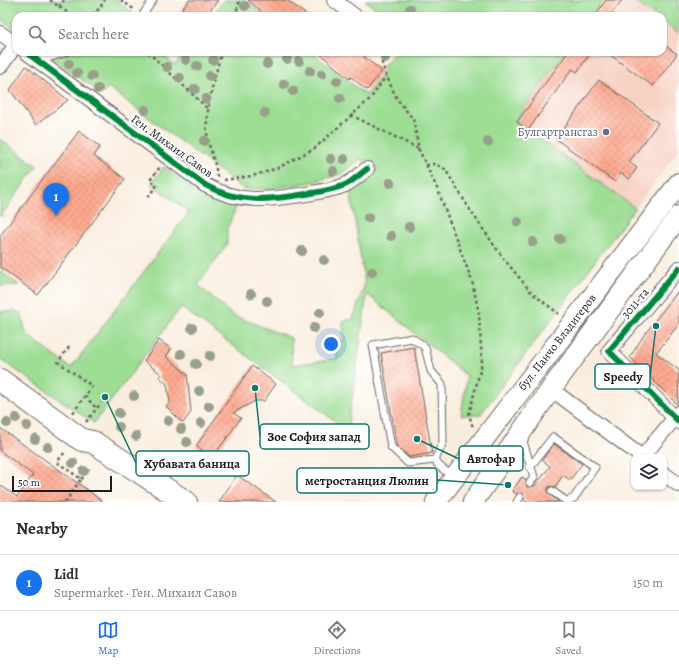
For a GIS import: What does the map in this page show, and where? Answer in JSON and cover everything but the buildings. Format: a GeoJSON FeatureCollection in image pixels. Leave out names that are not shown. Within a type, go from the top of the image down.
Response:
{"type":"FeatureCollection","features":[{"type":"Feature","properties":{"kind":"main road","name":"бул. Панчо Владигеров"},"geometry":{"type":"LineString","coordinates":[[436,502],[453,477],[679,183]]}},
{"type":"Feature","properties":{"kind":"main road","name":"бул. Панчо Владигеров"},"geometry":{"type":"LineString","coordinates":[[473,502],[551,389],[679,216]]}},
{"type":"Feature","properties":{"kind":"main road"},"geometry":{"type":"LineString","coordinates":[[0,380],[78,438],[87,450],[159,502]]}},
{"type":"Feature","properties":{"kind":"main road"},"geometry":{"type":"LineString","coordinates":[[78,438],[93,442],[186,502]]}},
{"type":"Feature","properties":{"kind":"street"},"geometry":{"type":"LineString","coordinates":[[334,0],[350,12]]}},
{"type":"Feature","properties":{"kind":"street"},"geometry":{"type":"LineString","coordinates":[[0,33],[12,42]]}},
{"type":"Feature","properties":{"kind":"street"},"geometry":{"type":"LineString","coordinates":[[0,66],[12,50]]}},
{"type":"Feature","properties":{"kind":"street","name":"Ген. Михаил Савов"},"geometry":{"type":"LineString","coordinates":[[31,56],[215,191],[244,199],[270,200],[315,193],[345,185],[367,169]]}},
{"type":"Feature","properties":{"kind":"street","name":"3011-та"},"geometry":{"type":"LineString","coordinates":[[678,417],[609,351],[679,268]]}},
{"type":"Feature","properties":{"kind":"street"},"geometry":{"type":"LineString","coordinates":[[551,389],[638,454]]}},
{"type":"Feature","properties":{"kind":"street"},"geometry":{"type":"LineString","coordinates":[[645,454],[678,417]]}},
{"type":"Feature","properties":{"kind":"street"},"geometry":{"type":"LineString","coordinates":[[667,476],[679,485]]}},
{"type":"Feature","properties":{"kind":"lane"},"geometry":{"type":"LineString","coordinates":[[145,12],[153,0]]}},
{"type":"Feature","properties":{"kind":"lane"},"geometry":{"type":"LineString","coordinates":[[38,61],[54,56]]}},
{"type":"Feature","properties":{"kind":"lane"},"geometry":{"type":"LineString","coordinates":[[412,338],[425,347],[431,371],[442,384],[443,442],[435,460],[408,464],[390,447],[373,345],[412,338]]}},
{"type":"Feature","properties":{"kind":"lane"},"geometry":{"type":"LineString","coordinates":[[521,432],[534,480]]}},
{"type":"Feature","properties":{"kind":"lane"},"geometry":{"type":"LineString","coordinates":[[530,468],[553,437],[594,467],[574,498],[566,502],[553,493]]}},
{"type":"Feature","properties":{"kind":"lane"},"geometry":{"type":"LineString","coordinates":[[435,460],[439,466],[453,477]]}},
{"type":"Feature","properties":{"kind":"path"},"geometry":{"type":"LineString","coordinates":[[50,0],[66,12]]}},
{"type":"Feature","properties":{"kind":"path"},"geometry":{"type":"LineString","coordinates":[[59,7],[64,0]]}},
{"type":"Feature","properties":{"kind":"path"},"geometry":{"type":"LineString","coordinates":[[96,12],[105,0]]}},
{"type":"Feature","properties":{"kind":"path"},"geometry":{"type":"LineString","coordinates":[[121,0],[137,12]]}},
{"type":"Feature","properties":{"kind":"path"},"geometry":{"type":"LineString","coordinates":[[236,12],[240,0]]}},
{"type":"Feature","properties":{"kind":"path"},"geometry":{"type":"LineString","coordinates":[[152,56],[209,110]]}},
{"type":"Feature","properties":{"kind":"path"},"geometry":{"type":"LineString","coordinates":[[221,56],[209,110],[207,134],[216,168],[217,183],[228,178],[252,176],[278,168],[316,148],[371,98],[386,75]]}},
{"type":"Feature","properties":{"kind":"path"},"geometry":{"type":"LineString","coordinates":[[384,56],[381,60],[386,75],[397,99],[413,119],[419,150],[437,188],[472,281],[479,314],[482,363],[469,414],[473,428]]}},
{"type":"Feature","properties":{"kind":"path"},"geometry":{"type":"LineString","coordinates":[[351,115],[419,150]]}},
{"type":"Feature","properties":{"kind":"path"},"geometry":{"type":"LineString","coordinates":[[148,197],[157,186],[150,180],[167,157]]}},
{"type":"Feature","properties":{"kind":"path"},"geometry":{"type":"LineString","coordinates":[[425,165],[435,164],[445,169],[472,213],[504,258],[532,293],[560,314]]}},
{"type":"Feature","properties":{"kind":"path"},"geometry":{"type":"LineString","coordinates":[[69,347],[58,362],[92,386],[73,413]]}},
{"type":"Feature","properties":{"kind":"path"},"geometry":{"type":"LineString","coordinates":[[85,396],[96,408]]}},
{"type":"Feature","properties":{"kind":"path"},"geometry":{"type":"LineString","coordinates":[[81,479],[57,462],[78,438],[96,408],[101,403]]}},
{"type":"Feature","properties":{"kind":"path"},"geometry":{"type":"LineString","coordinates":[[65,502],[89,469]]}},
{"type":"Feature","properties":{"kind":"shaded area"},"geometry":{"type":"Polygon","coordinates":[[[603,0],[633,0],[650,12],[594,12],[603,0]]]}},
{"type":"Feature","properties":{"kind":"shaded area"},"geometry":{"type":"Polygon","coordinates":[[[667,24],[679,33],[679,150],[635,208],[515,121],[562,56],[667,56],[667,24]]]}},
{"type":"Feature","properties":{"kind":"green space"},"geometry":{"type":"Polygon","coordinates":[[[0,0],[119,0],[118,2],[132,12],[12,12],[12,28],[0,19],[0,0]]]}},
{"type":"Feature","properties":{"kind":"green space"},"geometry":{"type":"Polygon","coordinates":[[[223,0],[244,0],[259,12],[215,12],[223,0]]]}},
{"type":"Feature","properties":{"kind":"green space"},"geometry":{"type":"Polygon","coordinates":[[[365,0],[603,0],[594,12],[380,12],[365,0]]]}},
{"type":"Feature","properties":{"kind":"green space"},"geometry":{"type":"Polygon","coordinates":[[[633,0],[679,0],[679,33],[667,24],[667,12],[650,12],[633,0]]]}},
{"type":"Feature","properties":{"kind":"green space"},"geometry":{"type":"Polygon","coordinates":[[[50,56],[163,56],[175,65],[182,56],[316,56],[366,95],[385,70],[382,68],[392,56],[562,56],[515,121],[635,208],[480,415],[461,415],[467,376],[367,294],[348,425],[343,427],[181,307],[94,423],[0,359],[0,312],[15,311],[23,314],[22,316],[26,334],[71,368],[189,212],[151,184],[164,167],[198,193],[237,205],[227,229],[227,244],[198,285],[232,315],[291,338],[292,365],[337,359],[337,340],[344,341],[343,321],[353,319],[365,284],[350,190],[372,177],[378,168],[360,159],[341,174],[312,182],[269,189],[244,189],[108,87],[102,94],[50,56]]]}},
{"type":"Feature","properties":{"kind":"green space"},"geometry":{"type":"Polygon","coordinates":[[[0,139],[37,166],[0,217],[0,139]]]}},
{"type":"Feature","properties":{"kind":"green space"},"geometry":{"type":"Polygon","coordinates":[[[0,271],[19,285],[0,286],[0,271]]]}},
{"type":"Feature","properties":{"kind":"cycle path"},"geometry":{"type":"LineString","coordinates":[[31,56],[205,185],[218,191],[242,198],[279,198],[326,191],[340,187],[350,182],[367,169]]}},
{"type":"Feature","properties":{"kind":"cycle path"},"geometry":{"type":"LineString","coordinates":[[679,268],[609,351],[679,422]]}},
{"type":"Feature","properties":{"kind":"place","name":"Булгартрансгаз"},"geometry":{"type":"Point","coordinates":[606,132]}},
{"type":"Feature","properties":{"kind":"place","name":"Lidl"},"geometry":{"type":"Point","coordinates":[56,216]}},
{"type":"Feature","properties":{"kind":"place","name":"Speedy"},"geometry":{"type":"Point","coordinates":[656,326]}},
{"type":"Feature","properties":{"kind":"place","name":"Зое София запад"},"geometry":{"type":"Point","coordinates":[255,388]}},
{"type":"Feature","properties":{"kind":"place","name":"Хубавата баница"},"geometry":{"type":"Point","coordinates":[105,397]}},
{"type":"Feature","properties":{"kind":"place","name":"Автофар"},"geometry":{"type":"Point","coordinates":[417,439]}},
{"type":"Feature","properties":{"kind":"place","name":"метростанция Люлин"},"geometry":{"type":"Point","coordinates":[508,485]}}]}
